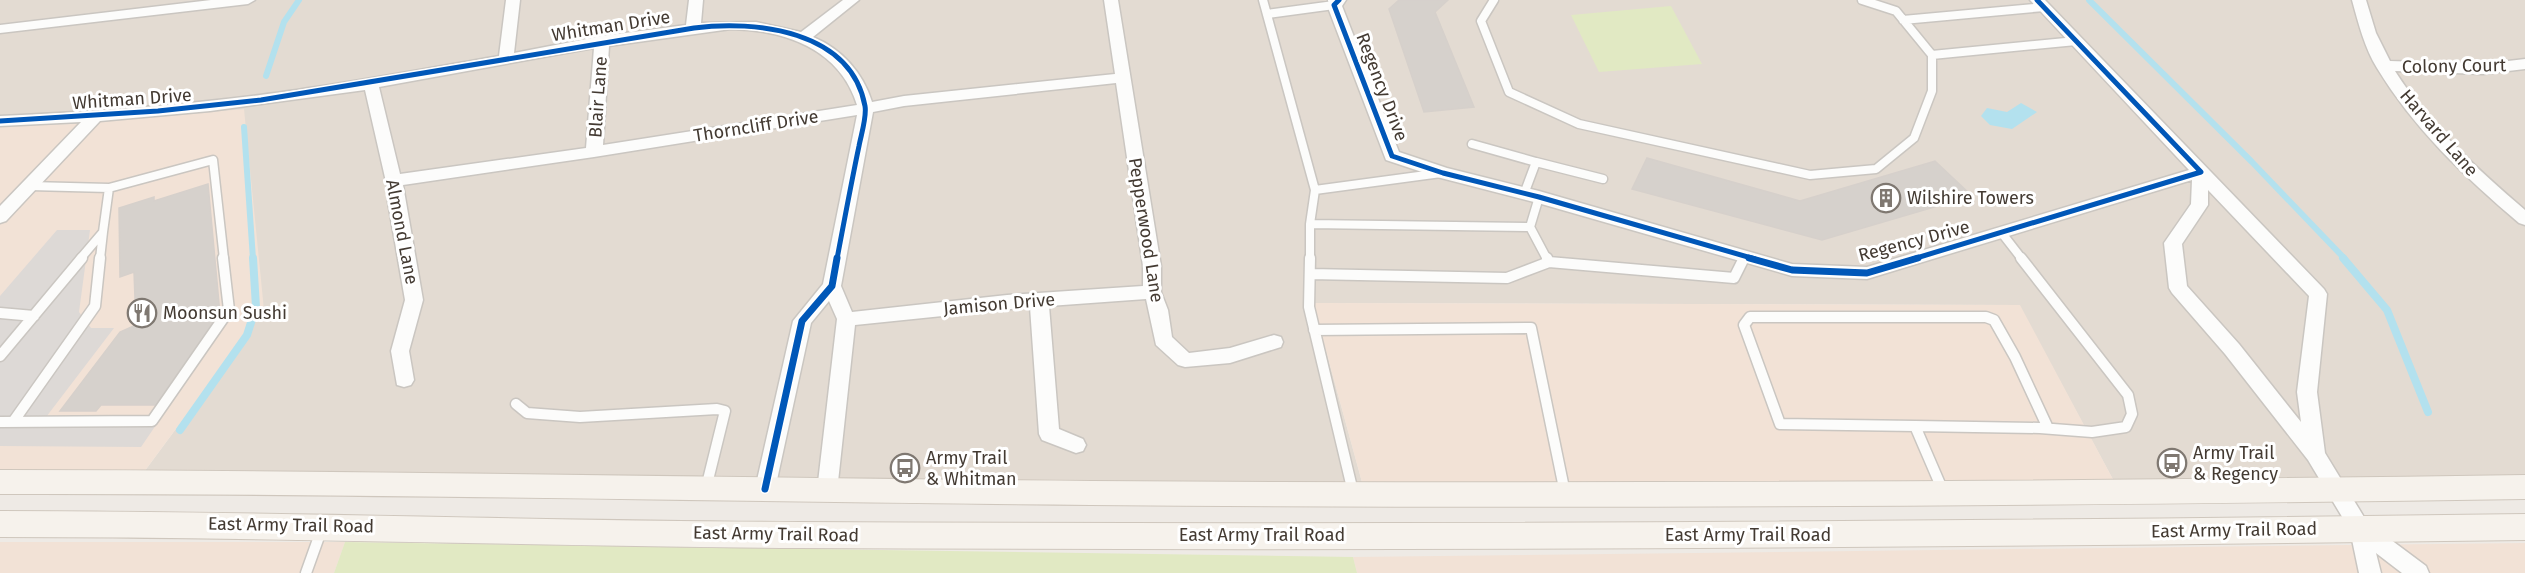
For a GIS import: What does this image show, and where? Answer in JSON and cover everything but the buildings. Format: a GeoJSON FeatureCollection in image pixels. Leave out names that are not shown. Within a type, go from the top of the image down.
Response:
{"type":"FeatureCollection","features":[{"type":"Feature","properties":{"kind":"main road"},"geometry":{"type":"LineString","coordinates":[[0,482],[242,481],[827,491],[1353,494],[1944,493],[2525,487]]}},
{"type":"Feature","properties":{"kind":"main road","name":"East Army Trail Road"},"geometry":{"type":"LineString","coordinates":[[0,524],[322,526],[789,535],[1075,536],[1953,535],[2525,527]]}},
{"type":"Feature","properties":{"kind":"street"},"geometry":{"type":"LineString","coordinates":[[0,29],[248,0]]}},
{"type":"Feature","properties":{"kind":"street"},"geometry":{"type":"LineString","coordinates":[[506,59],[513,0]]}},
{"type":"Feature","properties":{"kind":"street"},"geometry":{"type":"LineString","coordinates":[[693,29],[696,0]]}},
{"type":"Feature","properties":{"kind":"street"},"geometry":{"type":"LineString","coordinates":[[804,37],[852,0]]}},
{"type":"Feature","properties":{"kind":"street","name":"Pepperwood Lane"},"geometry":{"type":"LineString","coordinates":[[1111,0],[1121,78],[1126,97],[1152,266],[1152,292],[1159,310],[1163,340],[1185,360],[1199,361],[1234,354],[1274,342]]}},
{"type":"Feature","properties":{"kind":"street","name":"Harvard Lane"},"geometry":{"type":"LineString","coordinates":[[2359,0],[2370,37],[2383,66],[2424,122],[2479,180],[2525,219]]}},
{"type":"Feature","properties":{"kind":"street","name":"Regency Drive"},"geometry":{"type":"LineString","coordinates":[[1335,2],[1392,156],[1443,173],[1792,270],[1867,273],[2201,172]]}},
{"type":"Feature","properties":{"kind":"street"},"geometry":{"type":"LineString","coordinates":[[2041,4],[2318,294],[2307,392],[2315,454]]}},
{"type":"Feature","properties":{"kind":"street","name":"Whitman Drive"},"geometry":{"type":"LineString","coordinates":[[0,121],[95,117],[225,106],[371,84],[602,41],[733,24],[759,26],[804,37],[844,65],[856,82],[866,108]]}},
{"type":"Feature","properties":{"kind":"street","name":"Blair Lane"},"geometry":{"type":"LineString","coordinates":[[594,152],[602,41]]}},
{"type":"Feature","properties":{"kind":"street","name":"Colony Court"},"geometry":{"type":"LineString","coordinates":[[2383,66],[2483,69],[2525,64]]}},
{"type":"Feature","properties":{"kind":"street","name":"Thorncliff Drive"},"geometry":{"type":"LineString","coordinates":[[392,181],[594,152],[904,100],[1121,78]]}},
{"type":"Feature","properties":{"kind":"street","name":"Almond Lane"},"geometry":{"type":"LineString","coordinates":[[371,84],[397,195],[396,202],[414,300],[400,351],[404,380]]}},
{"type":"Feature","properties":{"kind":"street"},"geometry":{"type":"LineString","coordinates":[[765,489],[802,321],[832,286],[866,108]]}},
{"type":"Feature","properties":{"kind":"street"},"geometry":{"type":"LineString","coordinates":[[0,216],[95,117]]}},
{"type":"Feature","properties":{"kind":"street"},"geometry":{"type":"LineString","coordinates":[[2201,172],[2199,205],[2173,243],[2178,288],[2232,349],[2315,454],[2360,528],[2370,573]]}},
{"type":"Feature","properties":{"kind":"street"},"geometry":{"type":"LineString","coordinates":[[827,491],[846,319],[832,286]]}},
{"type":"Feature","properties":{"kind":"street","name":"Jamison Drive"},"geometry":{"type":"LineString","coordinates":[[846,319],[1039,300],[1152,292]]}},
{"type":"Feature","properties":{"kind":"street"},"geometry":{"type":"LineString","coordinates":[[1039,300],[1049,434],[1076,445]]}},
{"type":"Feature","properties":{"kind":"street"},"geometry":{"type":"LineString","coordinates":[[2360,528],[2418,573]]}},
{"type":"Feature","properties":{"kind":"lane"},"geometry":{"type":"LineString","coordinates":[[1263,0],[1315,190],[1310,224],[1309,307],[1353,494]]}},
{"type":"Feature","properties":{"kind":"lane"},"geometry":{"type":"LineString","coordinates":[[1494,0],[1481,21],[1509,92],[1579,124],[1810,175],[1876,169],[1914,138],[1932,91],[1932,55],[1896,11],[1862,0]]}},
{"type":"Feature","properties":{"kind":"lane"},"geometry":{"type":"LineString","coordinates":[[1267,14],[1335,2]]}},
{"type":"Feature","properties":{"kind":"lane"},"geometry":{"type":"LineString","coordinates":[[1903,20],[2041,4]]}},
{"type":"Feature","properties":{"kind":"lane"},"geometry":{"type":"LineString","coordinates":[[1932,55],[2076,41]]}},
{"type":"Feature","properties":{"kind":"lane"},"geometry":{"type":"LineString","coordinates":[[1472,144],[1603,179]]}},
{"type":"Feature","properties":{"kind":"lane"},"geometry":{"type":"LineString","coordinates":[[0,422],[152,421],[229,310],[213,160],[110,188],[30,186]]}},
{"type":"Feature","properties":{"kind":"lane"},"geometry":{"type":"LineString","coordinates":[[1536,162],[1530,227],[1549,262]]}},
{"type":"Feature","properties":{"kind":"lane"},"geometry":{"type":"LineString","coordinates":[[1315,190],[1443,173]]}},
{"type":"Feature","properties":{"kind":"lane"},"geometry":{"type":"LineString","coordinates":[[13,422],[95,306],[110,188]]}},
{"type":"Feature","properties":{"kind":"lane"},"geometry":{"type":"LineString","coordinates":[[1310,224],[1530,227]]}},
{"type":"Feature","properties":{"kind":"lane"},"geometry":{"type":"LineString","coordinates":[[0,356],[103,232]]}},
{"type":"Feature","properties":{"kind":"lane"},"geometry":{"type":"LineString","coordinates":[[2001,232],[2128,394],[2132,414],[2126,428],[2092,432],[2048,428],[1780,424],[1744,325],[1750,316],[1986,317],[1994,321],[2010,348],[2048,428]]}},
{"type":"Feature","properties":{"kind":"lane"},"geometry":{"type":"LineString","coordinates":[[1310,274],[1507,278],[1549,262],[1734,278],[1745,256]]}},
{"type":"Feature","properties":{"kind":"lane"},"geometry":{"type":"LineString","coordinates":[[0,313],[34,316]]}},
{"type":"Feature","properties":{"kind":"lane"},"geometry":{"type":"LineString","coordinates":[[1314,330],[1531,328],[1566,494]]}},
{"type":"Feature","properties":{"kind":"lane"},"geometry":{"type":"LineString","coordinates":[[516,404],[526,413],[580,417],[717,409],[725,411],[706,488]]}},
{"type":"Feature","properties":{"kind":"lane"},"geometry":{"type":"LineString","coordinates":[[1915,426],[1944,493]]}},
{"type":"Feature","properties":{"kind":"lane"},"geometry":{"type":"LineString","coordinates":[[306,573],[322,526]]}},
{"type":"Feature","properties":{"kind":"shaded area"},"geometry":{"type":"Polygon","coordinates":[[[0,0],[2525,0],[2525,480],[2116,485],[2019,305],[1313,303],[1363,486],[144,472],[264,310],[76,124],[0,126],[0,0]]]}},
{"type":"Feature","properties":{"kind":"shaded area"},"geometry":{"type":"Polygon","coordinates":[[[244,109],[264,310],[144,472],[0,471],[0,126],[76,124],[244,109]]]}},
{"type":"Feature","properties":{"kind":"shaded area"},"geometry":{"type":"Polygon","coordinates":[[[57,230],[90,230],[79,312],[91,328],[114,328],[40,425],[156,425],[141,447],[0,446],[0,296],[57,230]]]}},
{"type":"Feature","properties":{"kind":"shaded area"},"geometry":{"type":"Polygon","coordinates":[[[1313,303],[2020,305],[2116,485],[1363,486],[1313,303]]]}},
{"type":"Feature","properties":{"kind":"shaded area"},"geometry":{"type":"Polygon","coordinates":[[[0,542],[345,542],[334,573],[0,573],[0,542]]]}},
{"type":"Feature","properties":{"kind":"shaded area"},"geometry":{"type":"Polygon","coordinates":[[[2525,543],[2525,573],[1357,573],[1353,557],[2525,543]]]}},
{"type":"Feature","properties":{"kind":"green space"},"geometry":{"type":"Polygon","coordinates":[[[1671,6],[1702,64],[1599,72],[1571,15],[1671,6]]]}},
{"type":"Feature","properties":{"kind":"green space"},"geometry":{"type":"Polygon","coordinates":[[[345,542],[1353,557],[1357,573],[334,573],[345,542]]]}},
{"type":"Feature","properties":{"kind":"water"},"geometry":{"type":"Polygon","coordinates":[[[2021,103],[2037,112],[2012,129],[1990,125],[1981,116],[1987,108],[2007,112],[2021,103]]]}},
{"type":"Feature","properties":{"kind":"waterway"},"geometry":{"type":"LineString","coordinates":[[266,76],[284,22],[299,0]]}},
{"type":"Feature","properties":{"kind":"waterway"},"geometry":{"type":"LineString","coordinates":[[2089,0],[2252,162],[2345,259]]}},
{"type":"Feature","properties":{"kind":"waterway"},"geometry":{"type":"LineString","coordinates":[[244,127],[253,259]]}},
{"type":"Feature","properties":{"kind":"waterway"},"geometry":{"type":"LineString","coordinates":[[180,430],[247,335],[256,307],[253,258]]}},
{"type":"Feature","properties":{"kind":"waterway"},"geometry":{"type":"LineString","coordinates":[[2343,258],[2387,310],[2428,412]]}},
{"type":"Feature","properties":{"kind":"cycle path"},"geometry":{"type":"LineString","coordinates":[[1339,0],[1334,5],[1392,156],[1443,173],[1539,197],[1792,270],[1867,273],[2201,172],[2037,0]]}},
{"type":"Feature","properties":{"kind":"cycle path"},"geometry":{"type":"LineString","coordinates":[[0,121],[106,116],[261,100],[365,85],[596,43],[706,27],[744,25],[770,28],[813,42],[838,59],[848,70],[859,88],[866,108],[832,286],[802,321],[765,489]]}},
{"type":"Feature","properties":{"kind":"place","name":"Wilshire Towers"},"geometry":{"type":"Point","coordinates":[1886,198]}},
{"type":"Feature","properties":{"kind":"place","name":"Moonsun Sushi"},"geometry":{"type":"Point","coordinates":[142,313]}},
{"type":"Feature","properties":{"kind":"place","name":"Army Trail & Regency"},"geometry":{"type":"Point","coordinates":[2172,463]}},
{"type":"Feature","properties":{"kind":"place","name":"Army Trail & Whitman"},"geometry":{"type":"Point","coordinates":[905,468]}}]}
